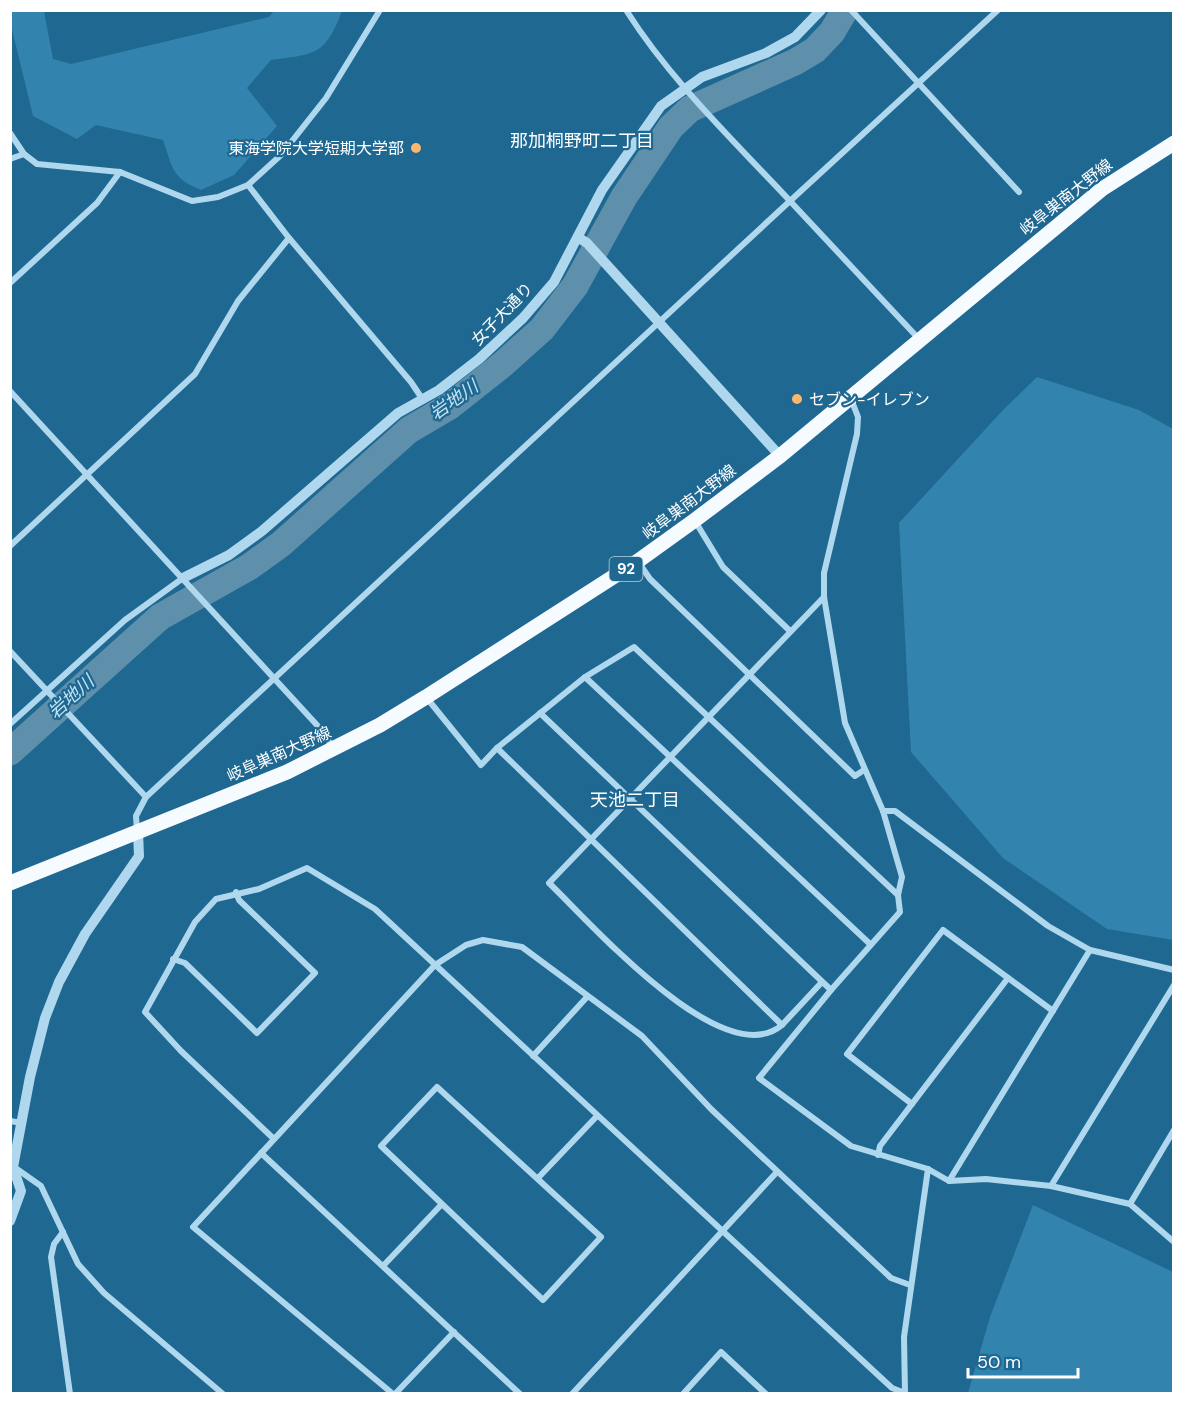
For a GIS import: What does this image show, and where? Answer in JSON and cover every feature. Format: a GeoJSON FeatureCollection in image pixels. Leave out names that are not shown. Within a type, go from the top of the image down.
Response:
{"type":"FeatureCollection","features":[{"type":"Feature","properties":{"kind":"main road","name":"岐阜巣南大野線"},"geometry":{"type":"LineString","coordinates":[[10,883],[287,772],[333,750],[426,697],[638,561],[695,520],[780,456],[1102,189],[1173,143]]}},
{"type":"Feature","properties":{"kind":"street"},"geometry":{"type":"LineString","coordinates":[[10,134],[24,154],[37,164],[120,172],[192,201],[218,197],[248,185],[281,155],[326,98],[380,10]]}},
{"type":"Feature","properties":{"kind":"street"},"geometry":{"type":"LineString","coordinates":[[626,10],[642,36],[688,91],[920,340]]}},
{"type":"Feature","properties":{"kind":"street","name":"女子大通り"},"geometry":{"type":"LineString","coordinates":[[186,581],[229,555],[262,531],[398,413],[423,400],[479,359],[523,318],[554,282],[583,241],[602,190],[661,106],[688,91],[702,77],[766,53],[795,37],[821,10]]}},
{"type":"Feature","properties":{"kind":"street"},"geometry":{"type":"LineString","coordinates":[[10,1221],[21,1191],[12,1167],[37,1047],[59,982],[85,934],[139,856],[136,816],[146,797],[998,10]]}},
{"type":"Feature","properties":{"kind":"street"},"geometry":{"type":"LineString","coordinates":[[853,12],[1019,192]]}},
{"type":"Feature","properties":{"kind":"street"},"geometry":{"type":"LineString","coordinates":[[10,159],[24,154]]}},
{"type":"Feature","properties":{"kind":"street"},"geometry":{"type":"LineString","coordinates":[[10,283],[97,203],[120,172]]}},
{"type":"Feature","properties":{"kind":"street"},"geometry":{"type":"LineString","coordinates":[[248,185],[289,238],[411,382],[423,400]]}},
{"type":"Feature","properties":{"kind":"street"},"geometry":{"type":"LineString","coordinates":[[10,546],[195,374],[238,301],[289,238]]}},
{"type":"Feature","properties":{"kind":"street"},"geometry":{"type":"LineString","coordinates":[[583,241],[660,322],[780,456]]}},
{"type":"Feature","properties":{"kind":"street"},"geometry":{"type":"LineString","coordinates":[[10,391],[327,736],[333,750]]}},
{"type":"Feature","properties":{"kind":"street"},"geometry":{"type":"LineString","coordinates":[[850,397],[858,417],[857,434],[824,573],[825,597],[845,723],[883,811],[902,877],[898,895],[900,912],[870,944],[759,1078],[851,1146],[928,1169],[949,1181],[986,1179],[1051,1186],[1130,1204],[1173,1242]]}},
{"type":"Feature","properties":{"kind":"street"},"geometry":{"type":"LineString","coordinates":[[695,520],[723,567],[790,630]]}},
{"type":"Feature","properties":{"kind":"street"},"geometry":{"type":"LineString","coordinates":[[638,561],[650,579],[855,776],[864,770]]}},
{"type":"Feature","properties":{"kind":"street"},"geometry":{"type":"LineString","coordinates":[[10,724],[125,620],[186,581]]}},
{"type":"Feature","properties":{"kind":"street"},"geometry":{"type":"LineString","coordinates":[[822,982],[773,1032],[760,1035],[733,1031],[693,1015],[654,985],[549,883],[592,841],[790,630],[825,597]]}},
{"type":"Feature","properties":{"kind":"street"},"geometry":{"type":"LineString","coordinates":[[426,697],[481,765],[496,748],[585,677],[634,647],[898,895]]}},
{"type":"Feature","properties":{"kind":"street"},"geometry":{"type":"LineString","coordinates":[[10,651],[146,797]]}},
{"type":"Feature","properties":{"kind":"street"},"geometry":{"type":"LineString","coordinates":[[585,677],[870,944]]}},
{"type":"Feature","properties":{"kind":"street"},"geometry":{"type":"LineString","coordinates":[[540,713],[831,990]]}},
{"type":"Feature","properties":{"kind":"street"},"geometry":{"type":"LineString","coordinates":[[496,748],[782,1025]]}},
{"type":"Feature","properties":{"kind":"street"},"geometry":{"type":"LineString","coordinates":[[883,811],[895,811],[1039,920],[1090,950],[1173,970]]}},
{"type":"Feature","properties":{"kind":"street"},"geometry":{"type":"LineString","coordinates":[[274,1139],[181,1051],[145,1012],[195,922],[216,899],[259,888],[307,868],[375,909],[892,1388],[905,1393],[904,1337],[928,1169]]}},
{"type":"Feature","properties":{"kind":"street"},"geometry":{"type":"LineString","coordinates":[[173,959],[185,963],[257,1033],[315,973],[239,900],[237,892]]}},
{"type":"Feature","properties":{"kind":"street"},"geometry":{"type":"LineString","coordinates":[[912,1104],[847,1054],[943,930],[1053,1011]]}},
{"type":"Feature","properties":{"kind":"street"},"geometry":{"type":"LineString","coordinates":[[454,1332],[394,1394],[193,1227],[435,965],[466,945],[483,940],[522,947],[642,1036],[776,1173],[891,1278],[910,1285]]}},
{"type":"Feature","properties":{"kind":"street"},"geometry":{"type":"LineString","coordinates":[[949,1181],[1090,950]]}},
{"type":"Feature","properties":{"kind":"street"},"geometry":{"type":"LineString","coordinates":[[878,1155],[880,1146],[1008,978]]}},
{"type":"Feature","properties":{"kind":"street"},"geometry":{"type":"LineString","coordinates":[[1051,1186],[1173,984]]}},
{"type":"Feature","properties":{"kind":"street"},"geometry":{"type":"LineString","coordinates":[[533,1056],[587,997]]}},
{"type":"Feature","properties":{"kind":"street"},"geometry":{"type":"LineString","coordinates":[[437,1087],[601,1237],[543,1300],[441,1205],[381,1146],[437,1087]]}},
{"type":"Feature","properties":{"kind":"street"},"geometry":{"type":"LineString","coordinates":[[538,1178],[597,1116]]}},
{"type":"Feature","properties":{"kind":"street"},"geometry":{"type":"LineString","coordinates":[[10,1121],[22,1123]]}},
{"type":"Feature","properties":{"kind":"street"},"geometry":{"type":"LineString","coordinates":[[1130,1204],[1173,1130]]}},
{"type":"Feature","properties":{"kind":"street"},"geometry":{"type":"LineString","coordinates":[[261,1153],[520,1394]]}},
{"type":"Feature","properties":{"kind":"street"},"geometry":{"type":"LineString","coordinates":[[12,1167],[40,1186],[78,1264],[104,1293],[223,1393]]}},
{"type":"Feature","properties":{"kind":"street"},"geometry":{"type":"LineString","coordinates":[[572,1394],[776,1173]]}},
{"type":"Feature","properties":{"kind":"street"},"geometry":{"type":"LineString","coordinates":[[383,1266],[441,1205]]}},
{"type":"Feature","properties":{"kind":"street"},"geometry":{"type":"LineString","coordinates":[[63,1232],[54,1244],[51,1257],[70,1394]]}},
{"type":"Feature","properties":{"kind":"street"},"geometry":{"type":"LineString","coordinates":[[682,1394],[721,1352],[766,1394]]}},
{"type":"Feature","properties":{"kind":"shaded area"},"geometry":{"type":"Polygon","coordinates":[[[10,11],[44,11],[53,59],[71,64],[269,17],[274,11],[342,11],[324,45],[308,54],[271,60],[247,88],[277,126],[234,175],[201,190],[191,186],[174,171],[163,140],[96,125],[77,139],[33,116],[11,25],[10,11]]]}},
{"type":"Feature","properties":{"kind":"shaded area"},"geometry":{"type":"Polygon","coordinates":[[[1037,377],[1139,410],[1173,429],[1173,940],[1107,929],[1003,858],[911,752],[899,523],[1003,410],[1037,377]]]}},
{"type":"Feature","properties":{"kind":"shaded area"},"geometry":{"type":"Polygon","coordinates":[[[1033,1205],[1173,1272],[1173,1393],[968,1393],[990,1317],[1033,1205]]]}},
{"type":"Feature","properties":{"kind":"waterway","name":"岩地川"},"geometry":{"type":"LineString","coordinates":[[10,752],[160,617],[249,567],[281,544],[409,430],[450,406],[503,364],[542,329],[575,286],[624,197],[671,127],[690,109],[795,62],[815,50],[832,32],[845,10]]}},
{"type":"Feature","properties":{"kind":"place","name":"東海学院大学短期大学部"},"geometry":{"type":"Point","coordinates":[416,148]}},
{"type":"Feature","properties":{"kind":"place","name":"セブン-イレブン"},"geometry":{"type":"Point","coordinates":[797,399]}},
{"type":"Feature","properties":{"kind":"district","name":"那加桐野町二丁目"},"geometry":{"type":"Point","coordinates":[582,141]}},
{"type":"Feature","properties":{"kind":"district","name":"天池二丁目"},"geometry":{"type":"Point","coordinates":[635,800]}}]}
